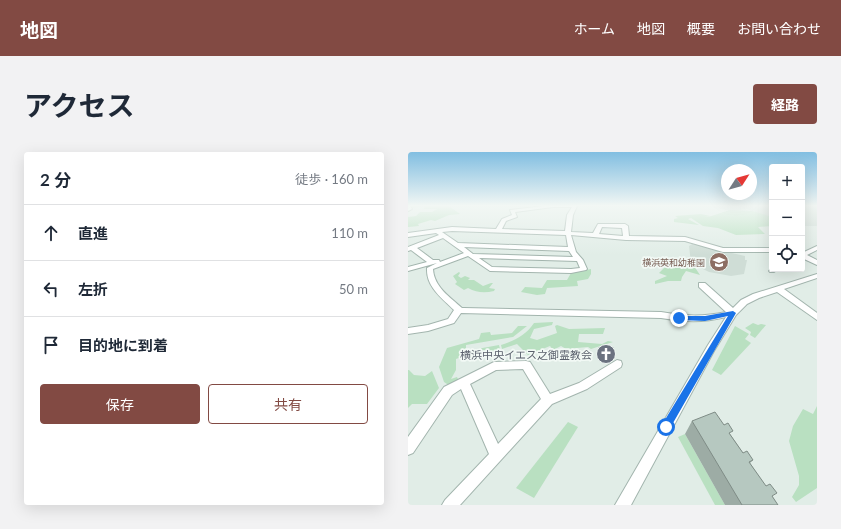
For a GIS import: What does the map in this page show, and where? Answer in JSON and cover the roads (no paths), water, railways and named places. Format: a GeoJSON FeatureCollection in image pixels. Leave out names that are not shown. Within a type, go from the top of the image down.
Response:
{"type":"FeatureCollection","features":[{"type":"Feature","properties":{"kind":"street"},"geometry":{"type":"LineString","coordinates":[[498,231],[503,222]]}},
{"type":"Feature","properties":{"kind":"street"},"geometry":{"type":"LineString","coordinates":[[439,233],[490,269],[571,271],[584,269],[579,259],[572,253],[568,233],[569,222]]}},
{"type":"Feature","properties":{"kind":"street"},"geometry":{"type":"LineString","coordinates":[[596,236],[600,225],[625,226],[626,238]]}},
{"type":"Feature","properties":{"kind":"street"},"geometry":{"type":"LineString","coordinates":[[408,235],[439,233],[454,230],[568,233],[626,238],[688,240],[723,250],[758,251],[769,250]]}},
{"type":"Feature","properties":{"kind":"street"},"geometry":{"type":"LineString","coordinates":[[410,249],[439,233]]}},
{"type":"Feature","properties":{"kind":"street"},"geometry":{"type":"LineString","coordinates":[[455,245],[572,249]]}},
{"type":"Feature","properties":{"kind":"street"},"geometry":{"type":"LineString","coordinates":[[805,254],[817,248]]}},
{"type":"Feature","properties":{"kind":"street"},"geometry":{"type":"LineString","coordinates":[[410,249],[432,262]]}},
{"type":"Feature","properties":{"kind":"street"},"geometry":{"type":"LineString","coordinates":[[408,269],[468,254],[579,259]]}},
{"type":"Feature","properties":{"kind":"street"},"geometry":{"type":"LineString","coordinates":[[468,254],[430,268],[431,280],[459,310],[662,315],[679,318],[705,319],[733,313]]}},
{"type":"Feature","properties":{"kind":"street"},"geometry":{"type":"LineString","coordinates":[[805,256],[817,262]]}},
{"type":"Feature","properties":{"kind":"street"},"geometry":{"type":"LineString","coordinates":[[623,505],[711,348],[733,313],[744,302],[756,296],[817,276]]}},
{"type":"Feature","properties":{"kind":"street"},"geometry":{"type":"LineString","coordinates":[[702,285],[733,313]]}},
{"type":"Feature","properties":{"kind":"street"},"geometry":{"type":"LineString","coordinates":[[779,289],[817,317]]}},
{"type":"Feature","properties":{"kind":"street"},"geometry":{"type":"LineString","coordinates":[[408,331],[428,328],[451,321],[459,310]]}},
{"type":"Feature","properties":{"kind":"street"},"geometry":{"type":"LineString","coordinates":[[450,505],[548,400],[583,386],[617,364]]}},
{"type":"Feature","properties":{"kind":"street"},"geometry":{"type":"LineString","coordinates":[[408,448],[448,391],[494,366],[526,365],[548,400]]}},
{"type":"Feature","properties":{"kind":"street"},"geometry":{"type":"LineString","coordinates":[[464,382],[496,455]]}},
{"type":"Feature","properties":{"kind":"place","name":"横浜英和幼稚園"},"geometry":{"type":"Point","coordinates":[719,262]}},
{"type":"Feature","properties":{"kind":"place","name":"横浜中央イエス之御霊教会"},"geometry":{"type":"Point","coordinates":[606,354]}}]}
